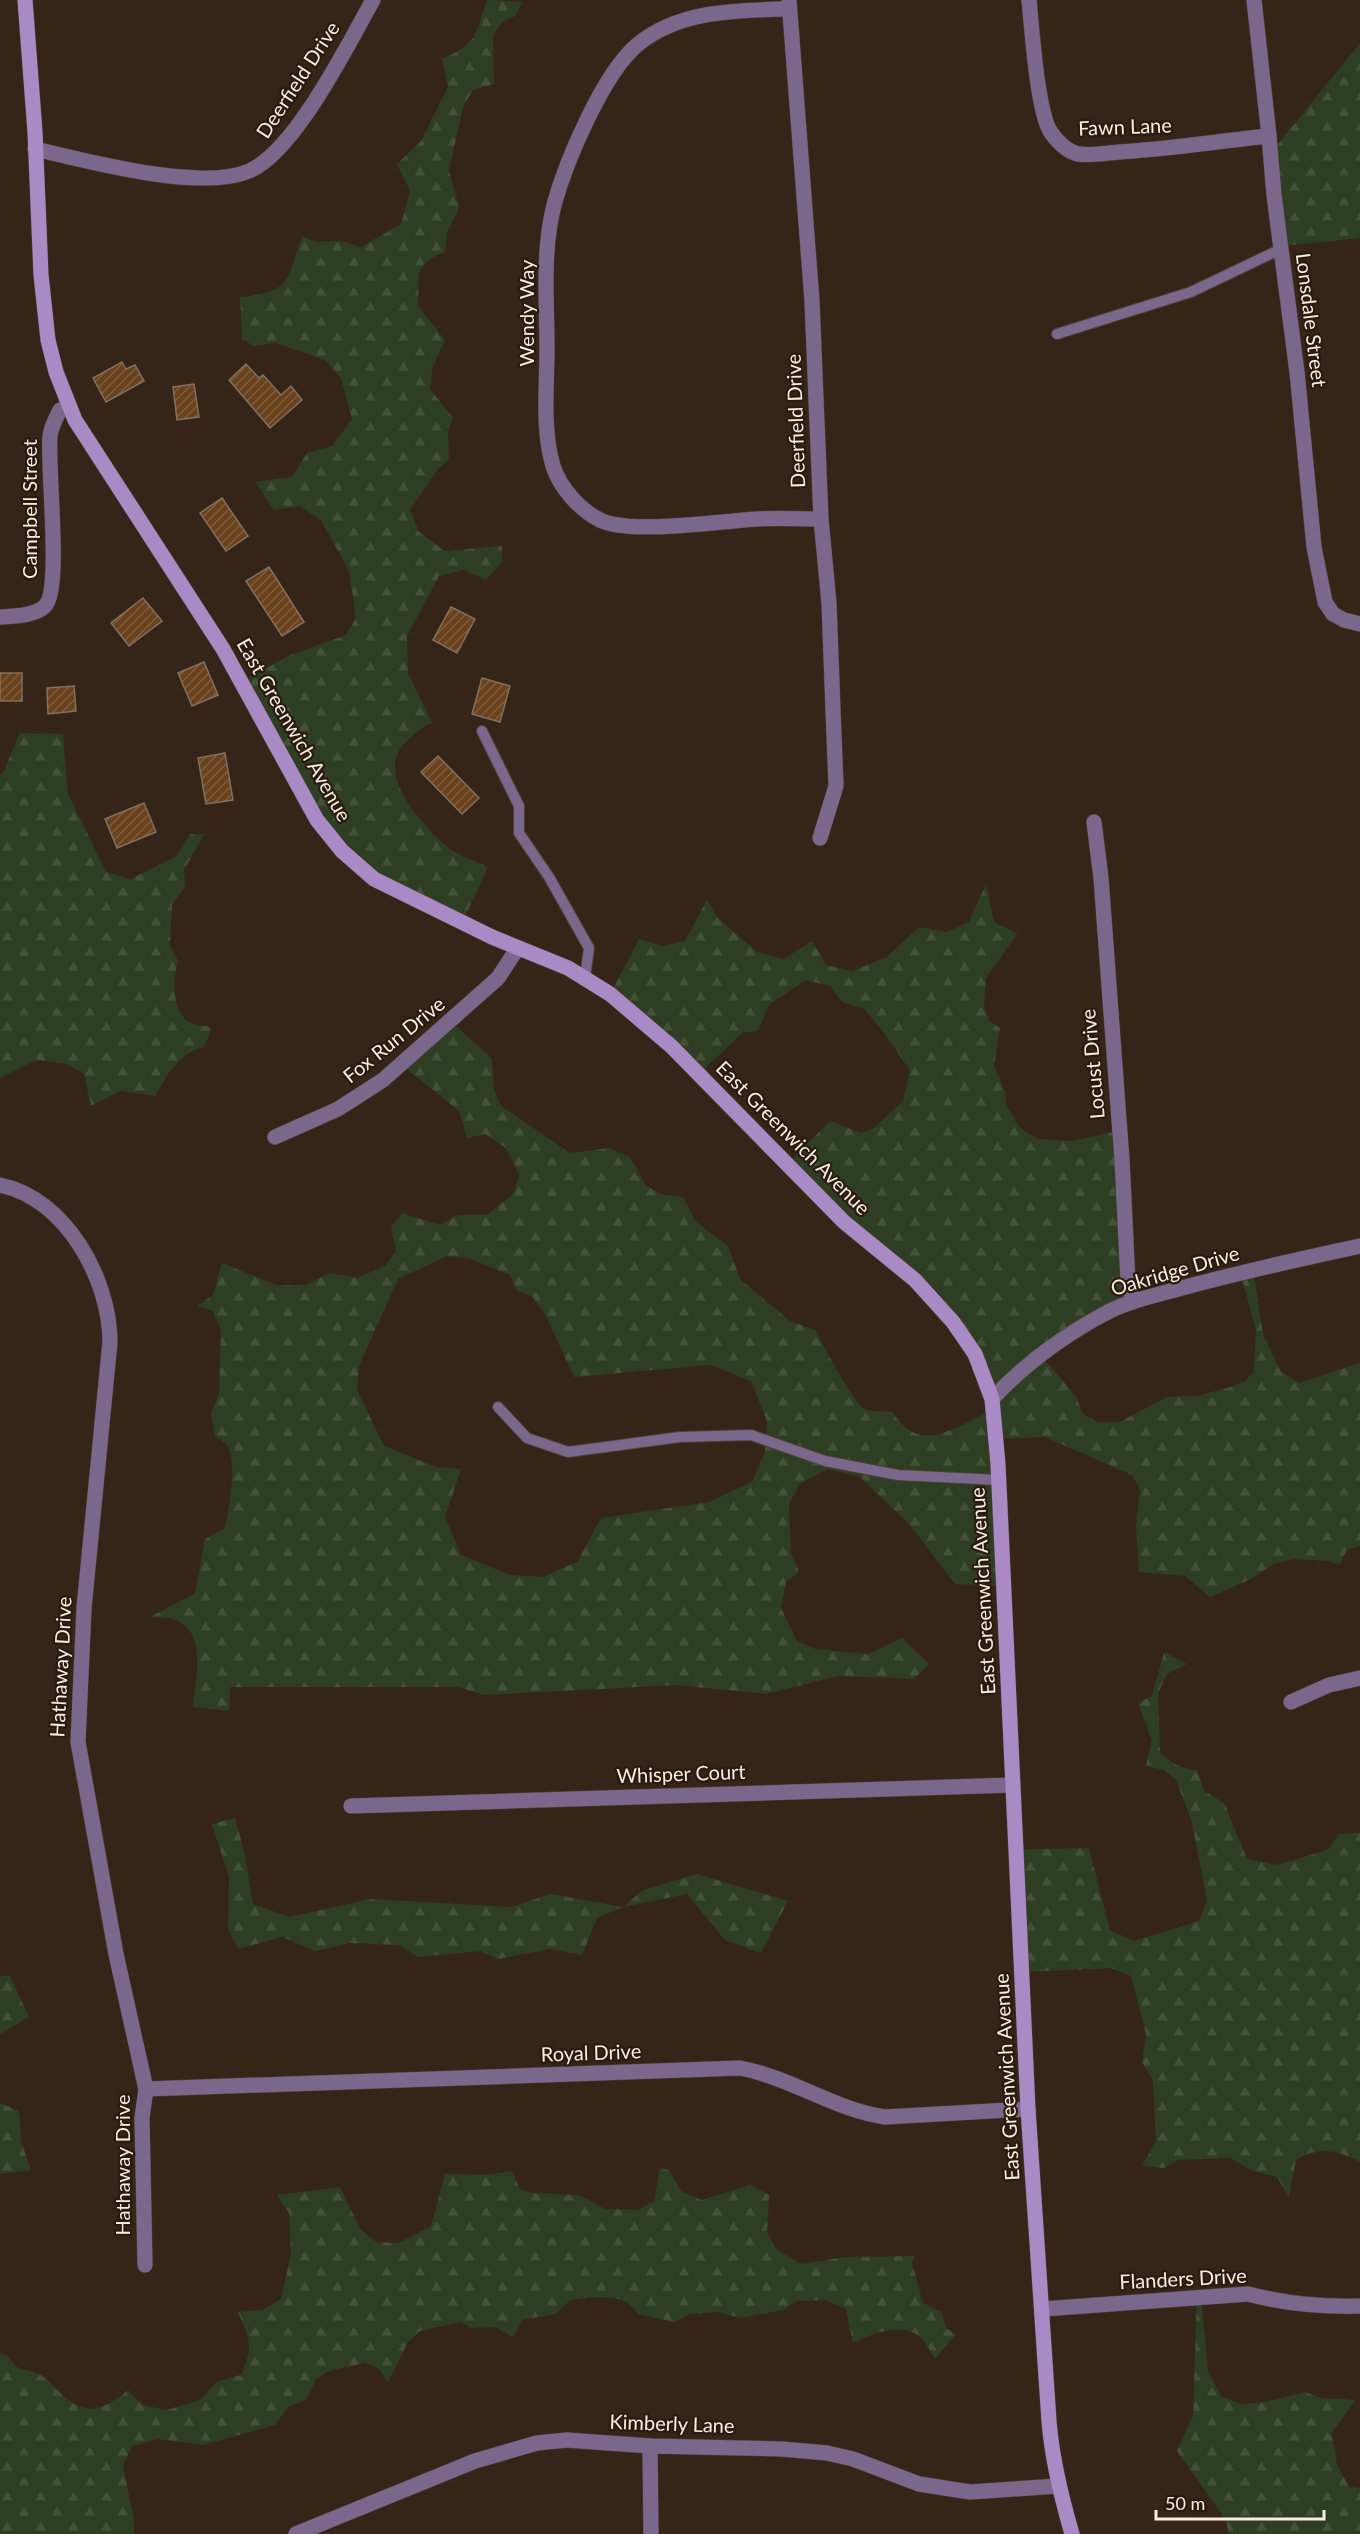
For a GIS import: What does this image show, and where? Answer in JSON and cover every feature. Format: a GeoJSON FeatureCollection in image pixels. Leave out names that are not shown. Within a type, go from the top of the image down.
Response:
{"type":"FeatureCollection","features":[{"type":"Feature","properties":{"kind":"street","name":"East Greenwich Avenue"},"geometry":{"type":"LineString","coordinates":[[25,0],[41,274],[48,340],[69,407],[223,650],[317,820],[342,851],[374,879],[517,949],[568,968],[610,994],[671,1046],[844,1221],[915,1280],[953,1322],[975,1354],[992,1398],[999,1480],[1028,2109],[1052,2453],[1058,2486],[1072,2534]]}},
{"type":"Feature","properties":{"kind":"street","name":"Deerfield Drive"},"geometry":{"type":"LineString","coordinates":[[35,149],[118,168],[208,179],[231,177],[251,171],[274,155],[302,119],[373,0]]}},
{"type":"Feature","properties":{"kind":"street","name":"Fawn Lane"},"geometry":{"type":"LineString","coordinates":[[1029,0],[1043,106],[1049,129],[1062,146],[1077,154],[1165,149],[1214,141],[1269,136]]}},
{"type":"Feature","properties":{"kind":"street","name":"Lonsdale Street"},"geometry":{"type":"LineString","coordinates":[[1254,0],[1274,195],[1297,372],[1314,547],[1325,602],[1334,614],[1344,620],[1360,624]]}},
{"type":"Feature","properties":{"kind":"street","name":"Deerfield Drive"},"geometry":{"type":"LineString","coordinates":[[789,4],[812,301],[821,519],[829,603],[836,786],[820,838]]}},
{"type":"Feature","properties":{"kind":"street","name":"Wendy Way"},"geometry":{"type":"LineString","coordinates":[[789,4],[712,13],[658,31],[637,45],[605,88],[580,138],[554,206],[545,275],[547,438],[554,468],[567,491],[586,511],[601,521],[616,525],[676,525],[759,519],[821,519]]}},
{"type":"Feature","properties":{"kind":"street","name":"Campbell Street"},"geometry":{"type":"LineString","coordinates":[[0,617],[20,615],[44,608],[50,599],[54,558],[50,503],[50,434],[60,410],[69,407]]}},
{"type":"Feature","properties":{"kind":"street","name":"Locust Drive"},"geometry":{"type":"LineString","coordinates":[[1094,822],[1101,878],[1122,1160],[1128,1282],[1133,1302]]}},
{"type":"Feature","properties":{"kind":"street","name":"Fox Run Drive"},"geometry":{"type":"LineString","coordinates":[[275,1137],[338,1109],[383,1080],[498,978],[517,949]]}},
{"type":"Feature","properties":{"kind":"street","name":"Hathaway Drive"},"geometry":{"type":"LineString","coordinates":[[0,1185],[41,1203],[67,1226],[103,1292],[110,1320],[110,1342],[84,1608],[78,1742],[116,1954],[146,2089],[142,2118],[145,2265]]}},
{"type":"Feature","properties":{"kind":"street","name":"Oakridge Drive"},"geometry":{"type":"LineString","coordinates":[[992,1398],[1013,1376],[1105,1313],[1133,1302],[1221,1277],[1360,1246]]}},
{"type":"Feature","properties":{"kind":"street"},"geometry":{"type":"LineString","coordinates":[[1291,1702],[1329,1684],[1360,1678]]}},
{"type":"Feature","properties":{"kind":"street","name":"Whisper Court"},"geometry":{"type":"LineString","coordinates":[[351,1806],[1013,1785]]}},
{"type":"Feature","properties":{"kind":"street","name":"Royal Drive"},"geometry":{"type":"LineString","coordinates":[[146,2089],[740,2068],[787,2081],[863,2114],[885,2117],[1028,2109]]}},
{"type":"Feature","properties":{"kind":"street","name":"Flanders Drive"},"geometry":{"type":"LineString","coordinates":[[1043,2308],[1248,2294],[1308,2306],[1360,2306]]}},
{"type":"Feature","properties":{"kind":"street","name":"Kimberly Lane"},"geometry":{"type":"LineString","coordinates":[[296,2534],[475,2461],[537,2443],[567,2440],[650,2446],[782,2449],[827,2453],[853,2459],[919,2484],[970,2492],[1058,2486]]}},
{"type":"Feature","properties":{"kind":"street"},"geometry":{"type":"LineString","coordinates":[[650,2446],[651,2534]]}},
{"type":"Feature","properties":{"kind":"lane"},"geometry":{"type":"LineString","coordinates":[[1057,334],[1191,292],[1281,249]]}},
{"type":"Feature","properties":{"kind":"lane"},"geometry":{"type":"LineString","coordinates":[[482,731],[519,806],[519,833],[549,877],[589,948],[585,978]]}},
{"type":"Feature","properties":{"kind":"lane"},"geometry":{"type":"LineString","coordinates":[[498,1407],[527,1438],[568,1452],[680,1437],[752,1435],[825,1461],[898,1475],[999,1480]]}},
{"type":"Feature","properties":{"kind":"green space"},"geometry":{"type":"Polygon","coordinates":[[[487,0],[522,2],[515,16],[501,23],[493,36],[494,84],[473,90],[463,107],[449,171],[459,207],[447,233],[445,252],[427,261],[420,272],[418,306],[445,340],[432,369],[430,389],[453,418],[448,430],[449,459],[438,469],[410,510],[419,532],[445,551],[502,546],[502,562],[486,580],[464,570],[439,576],[407,636],[408,673],[432,723],[421,728],[406,742],[397,754],[395,768],[398,783],[405,797],[425,825],[450,849],[488,867],[464,919],[373,878],[341,851],[242,682],[288,656],[346,635],[356,618],[349,571],[321,520],[300,506],[274,510],[255,482],[292,477],[307,453],[332,446],[352,419],[341,378],[325,360],[276,343],[254,346],[242,339],[240,297],[257,295],[278,288],[289,274],[302,236],[316,242],[341,241],[361,247],[401,224],[410,191],[397,164],[421,141],[448,87],[442,59],[463,48],[474,37],[487,0]]]}},
{"type":"Feature","properties":{"kind":"green space"},"geometry":{"type":"Polygon","coordinates":[[[1360,43],[1360,238],[1283,246],[1270,154],[1360,43]]]}},
{"type":"Feature","properties":{"kind":"green space"},"geometry":{"type":"Polygon","coordinates":[[[20,733],[63,734],[68,794],[106,872],[130,879],[177,856],[190,834],[204,834],[184,870],[185,887],[172,904],[170,945],[178,961],[175,992],[181,1015],[188,1022],[209,1027],[211,1030],[204,1047],[187,1054],[174,1066],[156,1096],[120,1091],[91,1106],[84,1074],[67,1064],[36,1060],[0,1078],[0,774],[3,773],[20,733]]]}},
{"type":"Feature","properties":{"kind":"green space"},"geometry":{"type":"Polygon","coordinates":[[[986,884],[994,922],[1017,934],[986,978],[984,1006],[989,1021],[1000,1028],[994,1066],[1006,1094],[1006,1105],[1020,1128],[1038,1139],[1072,1141],[1118,1131],[1132,1296],[1041,1356],[1076,1396],[1083,1414],[1097,1422],[1120,1422],[1167,1397],[1197,1396],[1227,1388],[1245,1381],[1254,1371],[1256,1330],[1242,1279],[1254,1276],[1263,1334],[1281,1372],[1299,1383],[1360,1363],[1360,1546],[1347,1550],[1339,1565],[1328,1561],[1294,1559],[1274,1564],[1249,1580],[1210,1597],[1185,1576],[1139,1572],[1136,1525],[1140,1489],[1132,1475],[1045,1437],[996,1439],[1000,1586],[955,1584],[910,1525],[860,1477],[827,1469],[800,1484],[789,1504],[791,1553],[799,1572],[786,1582],[781,1608],[797,1641],[815,1649],[868,1654],[902,1638],[929,1664],[914,1679],[838,1676],[766,1694],[677,1685],[484,1695],[459,1687],[230,1687],[229,1711],[193,1707],[197,1657],[192,1634],[184,1625],[173,1619],[150,1617],[195,1593],[205,1539],[225,1528],[230,1498],[232,1462],[230,1453],[226,1444],[215,1437],[211,1413],[219,1394],[221,1331],[213,1311],[197,1306],[213,1295],[222,1263],[276,1285],[306,1285],[329,1273],[358,1278],[386,1265],[396,1251],[391,1227],[402,1213],[440,1225],[457,1215],[487,1215],[514,1193],[519,1174],[506,1148],[485,1134],[467,1138],[459,1111],[408,1070],[408,1066],[453,1023],[492,1059],[494,1090],[501,1106],[570,1153],[609,1148],[630,1157],[646,1185],[660,1194],[683,1197],[696,1222],[728,1246],[740,1279],[790,1321],[815,1330],[846,1385],[865,1409],[893,1412],[905,1427],[915,1433],[925,1435],[936,1435],[959,1427],[990,1411],[990,1397],[946,1315],[788,1163],[830,1121],[861,1133],[874,1128],[903,1101],[910,1070],[864,1009],[842,1002],[830,986],[806,980],[769,1005],[758,1031],[742,1033],[700,1073],[609,997],[639,939],[662,946],[685,941],[707,900],[717,917],[757,952],[784,959],[812,941],[826,965],[852,971],[887,957],[919,927],[947,932],[969,922],[986,884]],[[447,1256],[398,1279],[359,1366],[357,1390],[384,1446],[436,1467],[461,1469],[445,1517],[461,1555],[510,1575],[544,1577],[578,1561],[601,1518],[709,1502],[752,1482],[765,1452],[767,1421],[751,1381],[711,1365],[574,1377],[546,1316],[532,1296],[517,1291],[510,1275],[471,1259],[447,1256]]]}},
{"type":"Feature","properties":{"kind":"green space"},"geometry":{"type":"Polygon","coordinates":[[[1164,1652],[1187,1664],[1167,1674],[1158,1693],[1160,1752],[1177,1765],[1197,1770],[1204,1791],[1224,1803],[1247,1859],[1277,1865],[1330,1848],[1338,1834],[1360,1833],[1360,2162],[1328,2151],[1304,2156],[1296,2160],[1289,2197],[1277,2177],[1250,2170],[1231,2158],[1178,2160],[1164,2168],[1142,2166],[1156,2141],[1153,2081],[1142,2062],[1146,2034],[1131,1976],[1111,1968],[1021,1972],[1016,1851],[1089,1848],[1110,1930],[1134,1941],[1199,1921],[1207,1901],[1192,1822],[1176,1780],[1164,1770],[1146,1766],[1152,1740],[1138,1703],[1152,1696],[1164,1652]]]}},
{"type":"Feature","properties":{"kind":"green space"},"geometry":{"type":"Polygon","coordinates":[[[235,1818],[244,1851],[253,1904],[289,1917],[371,1899],[512,1907],[550,1894],[623,1907],[597,1918],[582,1955],[550,1949],[498,1959],[480,1951],[418,1957],[399,1945],[350,1943],[316,1951],[282,1937],[238,1949],[228,1928],[229,1877],[212,1824],[235,1818]]]}},
{"type":"Feature","properties":{"kind":"green space"},"geometry":{"type":"Polygon","coordinates":[[[697,1874],[788,1901],[761,1953],[725,1940],[687,1894],[623,1907],[643,1890],[697,1874]]]}},
{"type":"Feature","properties":{"kind":"green space"},"geometry":{"type":"Polygon","coordinates":[[[0,1976],[10,1976],[29,2017],[0,2034],[0,1976]]]}},
{"type":"Feature","properties":{"kind":"green space"},"geometry":{"type":"Polygon","coordinates":[[[0,2103],[19,2111],[21,2141],[31,2170],[0,2174],[0,2103]]]}},
{"type":"Feature","properties":{"kind":"green space"},"geometry":{"type":"Polygon","coordinates":[[[660,2168],[669,2170],[681,2191],[702,2200],[750,2185],[769,2195],[767,2233],[777,2250],[802,2264],[845,2257],[915,2256],[912,2263],[923,2303],[941,2312],[947,2329],[956,2334],[935,2359],[921,2337],[902,2330],[876,2333],[853,2343],[846,2309],[826,2300],[797,2301],[783,2310],[740,2318],[719,2312],[690,2314],[674,2322],[638,2314],[632,2306],[616,2298],[570,2300],[556,2314],[522,2320],[513,2337],[495,2327],[472,2328],[460,2322],[420,2331],[408,2342],[388,2382],[378,2368],[364,2363],[329,2371],[316,2379],[306,2400],[289,2406],[275,2425],[203,2445],[158,2439],[132,2446],[123,2466],[134,2519],[134,2534],[0,2534],[0,2354],[7,2355],[16,2366],[42,2376],[66,2398],[86,2408],[93,2409],[108,2404],[128,2390],[142,2405],[167,2410],[200,2400],[218,2381],[241,2375],[248,2357],[249,2343],[238,2312],[263,2310],[281,2299],[291,2254],[289,2213],[277,2195],[340,2187],[360,2229],[376,2242],[399,2243],[431,2226],[445,2174],[487,2175],[512,2171],[520,2189],[531,2193],[579,2195],[605,2209],[638,2210],[654,2201],[660,2168]]]}},
{"type":"Feature","properties":{"kind":"green space"},"geometry":{"type":"Polygon","coordinates":[[[1197,2295],[1201,2297],[1208,2372],[1222,2397],[1242,2404],[1265,2402],[1306,2392],[1320,2398],[1355,2400],[1332,2433],[1337,2465],[1349,2487],[1360,2488],[1360,2534],[1229,2534],[1225,2519],[1177,2451],[1193,2416],[1197,2295]]]}},
{"type":"Feature","properties":{"kind":"building"},"geometry":{"type":"Polygon","coordinates":[[[122,362],[126,369],[135,365],[144,381],[106,402],[93,378],[122,362]]]}},
{"type":"Feature","properties":{"kind":"building"},"geometry":{"type":"Polygon","coordinates":[[[246,364],[259,378],[263,375],[281,395],[291,386],[302,400],[270,428],[229,380],[246,364]]]}},
{"type":"Feature","properties":{"kind":"building"},"geometry":{"type":"Polygon","coordinates":[[[194,384],[199,417],[177,420],[173,387],[194,384]]]}},
{"type":"Feature","properties":{"kind":"building"},"geometry":{"type":"Polygon","coordinates":[[[222,498],[248,536],[226,551],[200,513],[222,498]]]}},
{"type":"Feature","properties":{"kind":"building"},"geometry":{"type":"Polygon","coordinates":[[[269,567],[304,622],[282,636],[246,581],[269,567]]]}},
{"type":"Feature","properties":{"kind":"building"},"geometry":{"type":"Polygon","coordinates":[[[143,598],[162,621],[129,646],[111,623],[143,598]]]}},
{"type":"Feature","properties":{"kind":"building"},"geometry":{"type":"Polygon","coordinates":[[[451,607],[475,619],[457,653],[433,640],[451,607]]]}},
{"type":"Feature","properties":{"kind":"building"},"geometry":{"type":"Polygon","coordinates":[[[204,662],[218,695],[192,706],[178,673],[204,662]]]}},
{"type":"Feature","properties":{"kind":"building"},"geometry":{"type":"Polygon","coordinates":[[[0,673],[22,673],[22,701],[0,701],[0,673]]]}},
{"type":"Feature","properties":{"kind":"building"},"geometry":{"type":"Polygon","coordinates":[[[482,678],[510,686],[500,722],[472,714],[482,678]]]}},
{"type":"Feature","properties":{"kind":"building"},"geometry":{"type":"Polygon","coordinates":[[[74,686],[76,711],[48,714],[47,688],[74,686]]]}},
{"type":"Feature","properties":{"kind":"building"},"geometry":{"type":"Polygon","coordinates":[[[225,753],[233,800],[206,804],[198,758],[225,753]]]}},
{"type":"Feature","properties":{"kind":"building"},"geometry":{"type":"Polygon","coordinates":[[[438,756],[479,798],[462,814],[421,772],[438,756]]]}},
{"type":"Feature","properties":{"kind":"building"},"geometry":{"type":"Polygon","coordinates":[[[144,803],[156,832],[117,848],[105,819],[144,803]]]}}]}
